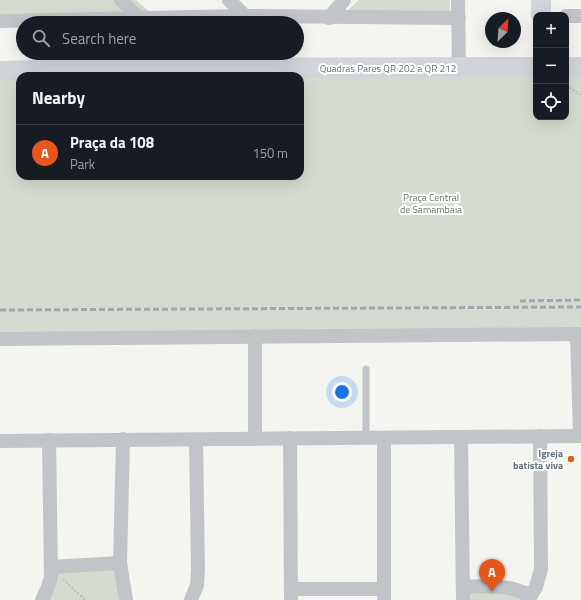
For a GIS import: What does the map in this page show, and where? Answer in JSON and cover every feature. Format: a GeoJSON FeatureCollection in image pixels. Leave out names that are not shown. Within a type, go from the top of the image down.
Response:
{"type":"FeatureCollection","features":[{"type":"Feature","properties":{"kind":"street"},"geometry":{"type":"LineString","coordinates":[[121,0],[137,16]]}},
{"type":"Feature","properties":{"kind":"street"},"geometry":{"type":"LineString","coordinates":[[229,0],[237,16]]}},
{"type":"Feature","properties":{"kind":"street"},"geometry":{"type":"LineString","coordinates":[[458,0],[459,68]]}},
{"type":"Feature","properties":{"kind":"street"},"geometry":{"type":"LineString","coordinates":[[541,0],[541,12]]}},
{"type":"Feature","properties":{"kind":"street"},"geometry":{"type":"LineString","coordinates":[[329,18],[340,2]]}},
{"type":"Feature","properties":{"kind":"street"},"geometry":{"type":"LineString","coordinates":[[569,16],[581,16]]}},
{"type":"Feature","properties":{"kind":"street"},"geometry":{"type":"LineString","coordinates":[[304,18],[459,18]]}},
{"type":"Feature","properties":{"kind":"street"},"geometry":{"type":"LineString","coordinates":[[0,21],[16,21]]}},
{"type":"Feature","properties":{"kind":"street","name":"Quadras Pares QR 202 a QR 212"},"geometry":{"type":"LineString","coordinates":[[0,71],[114,68],[235,61],[459,68],[533,67]]}},
{"type":"Feature","properties":{"kind":"street"},"geometry":{"type":"LineString","coordinates":[[569,67],[581,67]]}},
{"type":"Feature","properties":{"kind":"street"},"geometry":{"type":"LineString","coordinates":[[0,339],[579,334],[580,436],[366,437],[196,440],[0,440]]}},
{"type":"Feature","properties":{"kind":"street"},"geometry":{"type":"LineString","coordinates":[[255,336],[255,439]]}},
{"type":"Feature","properties":{"kind":"street"},"geometry":{"type":"LineString","coordinates":[[461,437],[463,594],[485,586],[510,588],[529,598],[536,587],[541,568],[540,436]]}},
{"type":"Feature","properties":{"kind":"street"},"geometry":{"type":"LineString","coordinates":[[290,438],[291,594],[384,594],[384,438]]}},
{"type":"Feature","properties":{"kind":"street"},"geometry":{"type":"LineString","coordinates":[[123,439],[120,563],[126,600]]}},
{"type":"Feature","properties":{"kind":"street"},"geometry":{"type":"LineString","coordinates":[[42,600],[51,577],[49,440]]}},
{"type":"Feature","properties":{"kind":"street"},"geometry":{"type":"LineString","coordinates":[[191,600],[197,585],[198,570],[196,440]]}},
{"type":"Feature","properties":{"kind":"street"},"geometry":{"type":"LineString","coordinates":[[51,567],[120,563]]}},
{"type":"Feature","properties":{"kind":"lane"},"geometry":{"type":"LineString","coordinates":[[366,369],[366,437]]}},
{"type":"Feature","properties":{"kind":"path"},"geometry":{"type":"LineString","coordinates":[[569,87],[581,95]]}},
{"type":"Feature","properties":{"kind":"path"},"geometry":{"type":"LineString","coordinates":[[51,567],[85,600]]}},
{"type":"Feature","properties":{"kind":"green space"},"geometry":{"type":"Polygon","coordinates":[[[0,0],[136,0],[151,13],[0,14],[0,0]]]}},
{"type":"Feature","properties":{"kind":"green space"},"geometry":{"type":"Polygon","coordinates":[[[359,0],[450,0],[450,13],[346,12],[359,0]]]}},
{"type":"Feature","properties":{"kind":"green space","name":"Praça Central de Samambaia"},"geometry":{"type":"Polygon","coordinates":[[[581,70],[581,436],[577,334],[0,341],[0,73],[16,73],[16,180],[304,180],[304,72],[268,72],[533,71],[533,120],[569,120],[569,71],[581,70]]]}},
{"type":"Feature","properties":{"kind":"green space"},"geometry":{"type":"Polygon","coordinates":[[[120,563],[126,600],[42,600],[51,567],[120,563]]]}},
{"type":"Feature","properties":{"kind":"green space"},"geometry":{"type":"Polygon","coordinates":[[[485,586],[528,600],[463,600],[463,587],[485,586]]]}},
{"type":"Feature","properties":{"kind":"railway"},"geometry":{"type":"LineString","coordinates":[[520,301],[581,300]]}},
{"type":"Feature","properties":{"kind":"railway"},"geometry":{"type":"LineString","coordinates":[[0,310],[581,307]]}},
{"type":"Feature","properties":{"kind":"place","name":"Igreja batista viva"},"geometry":{"type":"Point","coordinates":[571,459]}},
{"type":"Feature","properties":{"kind":"place","name":"Praça da 108"},"geometry":{"type":"Point","coordinates":[492,592]}}]}
